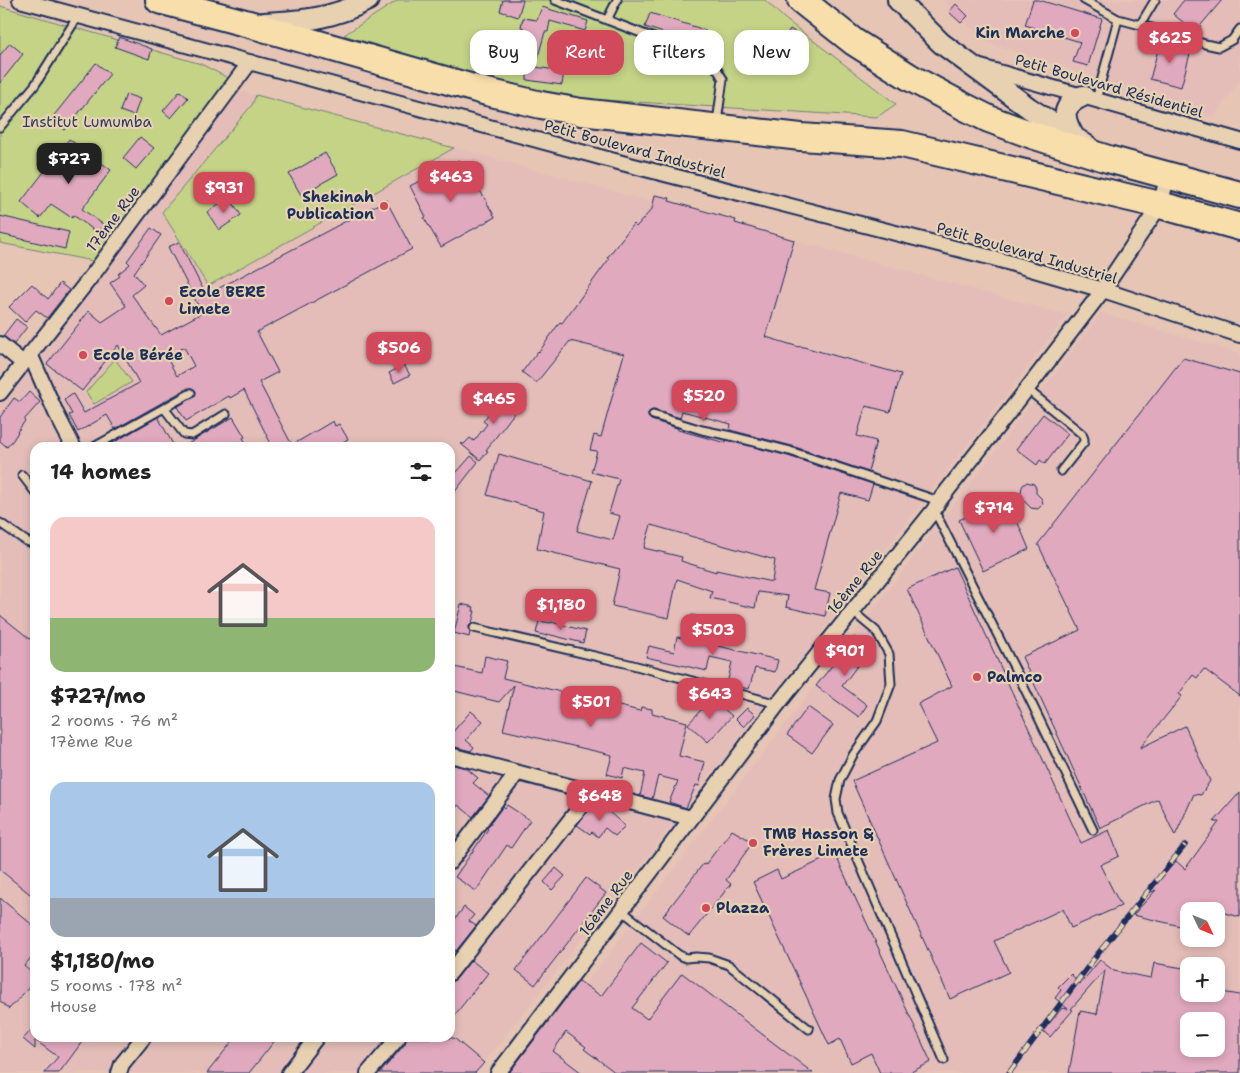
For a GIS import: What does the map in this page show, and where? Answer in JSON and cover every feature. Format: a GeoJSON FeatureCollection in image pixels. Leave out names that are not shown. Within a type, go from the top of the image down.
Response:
{"type":"FeatureCollection","features":[{"type":"Feature","properties":{"kind":"highway"},"geometry":{"type":"LineString","coordinates":[[159,0],[477,89],[541,105],[581,112],[801,137],[902,144],[1160,205],[1240,227]]}},
{"type":"Feature","properties":{"kind":"highway"},"geometry":{"type":"LineString","coordinates":[[801,0],[854,42],[911,78],[963,106],[1011,128],[1108,159],[1240,195]]}},
{"type":"Feature","properties":{"kind":"main road"},"geometry":{"type":"LineString","coordinates":[[211,0],[250,24],[313,19],[336,14],[368,0]]}},
{"type":"Feature","properties":{"kind":"main road"},"geometry":{"type":"LineString","coordinates":[[898,0],[941,43],[1029,108],[1108,159]]}},
{"type":"Feature","properties":{"kind":"main road"},"geometry":{"type":"LineString","coordinates":[[1074,137],[1065,118],[1068,104],[1073,100],[1089,98]]}},
{"type":"Feature","properties":{"kind":"street","name":"Petit Boulevard Industriel"},"geometry":{"type":"LineString","coordinates":[[20,0],[622,163],[993,258],[1103,290],[1240,336]]}},
{"type":"Feature","properties":{"kind":"street","name":"17ème Rue"},"geometry":{"type":"LineString","coordinates":[[0,393],[94,272],[250,62]]}},
{"type":"Feature","properties":{"kind":"street","name":"Petit Boulevard Résidentiel"},"geometry":{"type":"LineString","coordinates":[[969,63],[1240,141]]}},
{"type":"Feature","properties":{"kind":"street","name":"16ème Rue"},"geometry":{"type":"LineString","coordinates":[[498,1073],[778,704],[936,506],[1103,290],[1160,205],[1168,175]]}},
{"type":"Feature","properties":{"kind":"street"},"geometry":{"type":"LineString","coordinates":[[0,344],[26,358],[71,442]]}},
{"type":"Feature","properties":{"kind":"street"},"geometry":{"type":"LineString","coordinates":[[455,756],[691,818]]}},
{"type":"Feature","properties":{"kind":"street"},"geometry":{"type":"LineString","coordinates":[[455,855],[517,773]]}},
{"type":"Feature","properties":{"kind":"street"},"geometry":{"type":"LineString","coordinates":[[455,968],[592,792]]}},
{"type":"Feature","properties":{"kind":"street"},"geometry":{"type":"LineString","coordinates":[[119,1073],[122,1064],[140,1042]]}},
{"type":"Feature","properties":{"kind":"street"},"geometry":{"type":"LineString","coordinates":[[289,1073],[313,1042]]}},
{"type":"Feature","properties":{"kind":"street"},"geometry":{"type":"LineString","coordinates":[[368,1073],[395,1042]]}},
{"type":"Feature","properties":{"kind":"lane"},"geometry":{"type":"LineString","coordinates":[[555,0],[701,56],[715,66],[723,79],[716,127]]}},
{"type":"Feature","properties":{"kind":"lane"},"geometry":{"type":"LineString","coordinates":[[607,20],[616,0]]}},
{"type":"Feature","properties":{"kind":"lane"},"geometry":{"type":"LineString","coordinates":[[1084,0],[1118,19],[1204,44],[1219,46],[1232,40],[1240,30]]}},
{"type":"Feature","properties":{"kind":"lane"},"geometry":{"type":"LineString","coordinates":[[1140,25],[1155,0]]}},
{"type":"Feature","properties":{"kind":"lane"},"geometry":{"type":"LineString","coordinates":[[0,127],[35,85],[78,16]]}},
{"type":"Feature","properties":{"kind":"lane"},"geometry":{"type":"LineString","coordinates":[[1089,98],[1118,19]]}},
{"type":"Feature","properties":{"kind":"lane"},"geometry":{"type":"LineString","coordinates":[[1027,389],[1082,434],[1084,442],[1061,472]]}},
{"type":"Feature","properties":{"kind":"lane"},"geometry":{"type":"LineString","coordinates":[[103,442],[191,393]]}},
{"type":"Feature","properties":{"kind":"lane"},"geometry":{"type":"LineString","coordinates":[[164,408],[184,434],[192,435],[226,414]]}},
{"type":"Feature","properties":{"kind":"lane"},"geometry":{"type":"LineString","coordinates":[[653,415],[702,430],[790,451],[936,506],[1093,830]]}},
{"type":"Feature","properties":{"kind":"lane"},"geometry":{"type":"LineString","coordinates":[[22,475],[30,485]]}},
{"type":"Feature","properties":{"kind":"lane"},"geometry":{"type":"LineString","coordinates":[[0,523],[30,542]]}},
{"type":"Feature","properties":{"kind":"lane"},"geometry":{"type":"LineString","coordinates":[[852,611],[876,631],[889,654],[890,684],[877,721],[853,755],[840,780],[836,799],[838,813],[944,1060]]}},
{"type":"Feature","properties":{"kind":"lane"},"geometry":{"type":"LineString","coordinates":[[474,628],[629,664],[778,704]]}},
{"type":"Feature","properties":{"kind":"lane"},"geometry":{"type":"LineString","coordinates":[[621,910],[679,955],[686,958],[709,958],[729,966],[809,1029]]}},
{"type":"Feature","properties":{"kind":"shaded area"},"geometry":{"type":"Polygon","coordinates":[[[943,0],[1240,0],[1240,80],[1214,117],[984,41],[943,0]]]}},
{"type":"Feature","properties":{"kind":"shaded area"},"geometry":{"type":"Polygon","coordinates":[[[237,90],[1068,315],[637,870],[476,1073],[0,1073],[0,403],[237,90]]]}},
{"type":"Feature","properties":{"kind":"shaded area"},"geometry":{"type":"Polygon","coordinates":[[[1101,313],[1240,353],[1240,1073],[517,1073],[1101,313]]]}},
{"type":"Feature","properties":{"kind":"green space"},"geometry":{"type":"Polygon","coordinates":[[[398,0],[765,0],[799,30],[734,30],[734,75],[809,75],[809,37],[896,104],[877,117],[588,99],[476,78],[344,35],[398,0]]]}},
{"type":"Feature","properties":{"kind":"green space","name":"Institut Lumumba"},"geometry":{"type":"Polygon","coordinates":[[[0,6],[201,64],[228,78],[93,261],[0,243],[0,6]]]}},
{"type":"Feature","properties":{"kind":"green space"},"geometry":{"type":"Polygon","coordinates":[[[256,95],[454,148],[208,286],[162,212],[252,105],[256,95]]]}},
{"type":"Feature","properties":{"kind":"green space"},"geometry":{"type":"Polygon","coordinates":[[[115,359],[132,382],[94,404],[86,392],[115,359]]]}},
{"type":"Feature","properties":{"kind":"building"},"geometry":{"type":"Polygon","coordinates":[[[503,0],[523,0],[518,17],[500,11],[503,0]]]}},
{"type":"Feature","properties":{"kind":"building","name":"Kin Marche"},"geometry":{"type":"Polygon","coordinates":[[[1033,0],[1039,0],[1102,19],[1088,66],[1073,62],[1080,42],[1025,25],[1033,0]]]}},
{"type":"Feature","properties":{"kind":"building"},"geometry":{"type":"Polygon","coordinates":[[[1184,0],[1222,0],[1195,32],[1173,14],[1184,0]]]}},
{"type":"Feature","properties":{"kind":"building"},"geometry":{"type":"Polygon","coordinates":[[[956,4],[968,16],[961,23],[949,12],[956,4]]]}},
{"type":"Feature","properties":{"kind":"building"},"geometry":{"type":"Polygon","coordinates":[[[542,7],[588,21],[585,30],[582,30],[550,21],[537,60],[537,30],[523,30],[524,28],[521,27],[523,18],[537,20],[542,7]]]}},
{"type":"Feature","properties":{"kind":"building"},"geometry":{"type":"Polygon","coordinates":[[[650,13],[705,30],[654,30],[645,27],[650,13]]]}},
{"type":"Feature","properties":{"kind":"building"},"geometry":{"type":"Polygon","coordinates":[[[119,37],[152,49],[149,59],[115,47],[119,37]]]}},
{"type":"Feature","properties":{"kind":"building"},"geometry":{"type":"Polygon","coordinates":[[[1160,42],[1191,50],[1181,87],[1150,79],[1160,42]]]}},
{"type":"Feature","properties":{"kind":"building"},"geometry":{"type":"Polygon","coordinates":[[[10,43],[23,54],[0,83],[0,55],[10,43]]]}},
{"type":"Feature","properties":{"kind":"building"},"geometry":{"type":"Polygon","coordinates":[[[96,63],[110,74],[65,130],[51,119],[96,63]]]}},
{"type":"Feature","properties":{"kind":"building"},"geometry":{"type":"Polygon","coordinates":[[[537,67],[547,69],[547,75],[563,75],[562,85],[527,80],[527,75],[537,75],[537,67]]]}},
{"type":"Feature","properties":{"kind":"building"},"geometry":{"type":"Polygon","coordinates":[[[180,91],[188,98],[171,118],[163,111],[180,91]]]}},
{"type":"Feature","properties":{"kind":"building"},"geometry":{"type":"Polygon","coordinates":[[[126,94],[140,99],[134,116],[120,111],[126,94]]]}},
{"type":"Feature","properties":{"kind":"building"},"geometry":{"type":"Polygon","coordinates":[[[140,137],[154,148],[136,169],[123,158],[140,137]]]}},
{"type":"Feature","properties":{"kind":"building"},"geometry":{"type":"Polygon","coordinates":[[[69,139],[111,170],[82,209],[104,225],[98,233],[73,215],[72,218],[51,204],[40,218],[21,202],[69,139]]]}},
{"type":"Feature","properties":{"kind":"building"},"geometry":{"type":"Polygon","coordinates":[[[325,153],[338,174],[301,195],[289,174],[325,153]]]}},
{"type":"Feature","properties":{"kind":"building"},"geometry":{"type":"Polygon","coordinates":[[[459,160],[474,189],[478,187],[495,217],[441,247],[424,218],[426,217],[410,186],[429,176],[427,171],[437,166],[440,170],[459,160]]]}},
{"type":"Feature","properties":{"kind":"building"},"geometry":{"type":"Polygon","coordinates":[[[655,195],[670,198],[669,201],[736,220],[735,223],[794,240],[766,337],[901,374],[890,412],[866,406],[857,436],[876,441],[868,472],[792,446],[730,430],[731,424],[682,411],[680,418],[654,410],[648,413],[648,417],[651,420],[677,428],[678,430],[726,443],[726,440],[788,456],[873,484],[868,500],[841,493],[814,590],[830,593],[825,616],[786,607],[788,596],[758,592],[755,608],[710,598],[712,591],[677,579],[669,618],[612,606],[620,569],[537,549],[544,511],[487,495],[499,454],[592,481],[577,531],[613,540],[620,516],[609,513],[619,479],[591,472],[597,451],[590,450],[594,435],[601,437],[624,354],[570,341],[536,383],[522,372],[560,322],[562,323],[633,224],[636,227],[652,209],[655,195]],[[651,525],[644,548],[682,557],[681,561],[716,572],[716,570],[772,582],[775,560],[651,525]]]}},
{"type":"Feature","properties":{"kind":"building"},"geometry":{"type":"Polygon","coordinates":[[[229,197],[241,215],[219,230],[207,212],[229,197]]]}},
{"type":"Feature","properties":{"kind":"building"},"geometry":{"type":"Polygon","coordinates":[[[386,200],[412,249],[257,332],[278,372],[259,382],[290,442],[270,442],[244,390],[230,398],[229,396],[186,421],[177,407],[195,396],[196,391],[192,388],[188,388],[115,429],[107,415],[78,432],[69,415],[72,414],[64,400],[73,394],[84,413],[139,383],[118,345],[82,391],[47,364],[89,311],[102,322],[126,306],[110,283],[120,276],[118,274],[130,264],[127,261],[151,228],[161,235],[134,273],[144,285],[132,295],[161,335],[202,313],[168,247],[179,242],[206,295],[386,200]],[[184,347],[167,358],[177,376],[194,366],[184,347]]]}},
{"type":"Feature","properties":{"kind":"building"},"geometry":{"type":"Polygon","coordinates":[[[0,216],[69,232],[65,249],[0,234],[0,216]]]}},
{"type":"Feature","properties":{"kind":"building"},"geometry":{"type":"Polygon","coordinates":[[[60,283],[69,290],[47,318],[36,310],[25,322],[9,307],[32,284],[48,299],[60,283]]]}},
{"type":"Feature","properties":{"kind":"building"},"geometry":{"type":"Polygon","coordinates":[[[16,319],[27,327],[14,344],[3,336],[16,319]]]}},
{"type":"Feature","properties":{"kind":"building"},"geometry":{"type":"Polygon","coordinates":[[[1183,358],[1240,374],[1240,696],[1204,669],[1197,678],[1193,675],[1179,694],[1182,696],[1140,748],[1185,726],[1210,781],[1201,795],[1194,794],[1175,836],[1158,799],[1100,828],[1022,657],[1080,630],[1038,544],[1183,358]]]}},
{"type":"Feature","properties":{"kind":"building"},"geometry":{"type":"Polygon","coordinates":[[[404,365],[410,375],[394,383],[389,373],[404,365]]]}},
{"type":"Feature","properties":{"kind":"building"},"geometry":{"type":"Polygon","coordinates":[[[511,391],[523,400],[480,460],[460,443],[464,444],[470,438],[474,441],[487,424],[483,421],[499,400],[502,402],[511,391]]]}},
{"type":"Feature","properties":{"kind":"building"},"geometry":{"type":"Polygon","coordinates":[[[29,392],[40,402],[24,420],[7,447],[0,441],[0,417],[14,398],[20,402],[29,392]]]}},
{"type":"Feature","properties":{"kind":"building"},"geometry":{"type":"Polygon","coordinates":[[[1043,414],[1068,434],[1045,464],[1040,460],[1037,465],[1016,449],[1043,414]]]}},
{"type":"Feature","properties":{"kind":"building"},"geometry":{"type":"Polygon","coordinates":[[[158,417],[172,442],[114,442],[158,417]]]}},
{"type":"Feature","properties":{"kind":"building"},"geometry":{"type":"Polygon","coordinates":[[[233,417],[245,437],[243,438],[245,442],[191,442],[233,417]]]}},
{"type":"Feature","properties":{"kind":"building"},"geometry":{"type":"Polygon","coordinates":[[[333,421],[335,426],[339,424],[348,439],[343,442],[297,442],[333,421]]]}},
{"type":"Feature","properties":{"kind":"building"},"geometry":{"type":"Polygon","coordinates":[[[471,456],[478,462],[455,492],[455,471],[457,472],[471,456]]]}},
{"type":"Feature","properties":{"kind":"building"},"geometry":{"type":"Polygon","coordinates":[[[1027,482],[1034,484],[1036,493],[1042,499],[1043,504],[1038,509],[1031,508],[1020,497],[1022,487],[1027,482]]]}},
{"type":"Feature","properties":{"kind":"building"},"geometry":{"type":"Polygon","coordinates":[[[1007,497],[1029,549],[983,571],[959,520],[1007,497]]]}},
{"type":"Feature","properties":{"kind":"building"},"geometry":{"type":"Polygon","coordinates":[[[955,567],[1081,843],[1109,830],[1119,856],[1100,865],[1121,906],[1071,928],[1063,909],[994,941],[1009,972],[950,999],[852,781],[937,743],[918,704],[952,686],[907,589],[955,567]]]}},
{"type":"Feature","properties":{"kind":"building"},"geometry":{"type":"Polygon","coordinates":[[[461,604],[474,607],[472,623],[469,626],[469,637],[455,633],[461,604]]]}},
{"type":"Feature","properties":{"kind":"building"},"geometry":{"type":"Polygon","coordinates":[[[0,615],[30,639],[30,894],[0,870],[0,615]]]}},
{"type":"Feature","properties":{"kind":"building"},"geometry":{"type":"Polygon","coordinates":[[[692,615],[707,619],[701,642],[778,660],[775,672],[755,668],[749,689],[727,684],[732,662],[710,657],[707,671],[646,657],[649,646],[674,652],[677,637],[686,639],[692,615]]]}},
{"type":"Feature","properties":{"kind":"building"},"geometry":{"type":"Polygon","coordinates":[[[539,621],[551,622],[586,631],[583,643],[536,633],[539,621]]]}},
{"type":"Feature","properties":{"kind":"building"},"geometry":{"type":"Polygon","coordinates":[[[854,637],[870,649],[842,686],[867,705],[859,717],[816,686],[854,637]]]}},
{"type":"Feature","properties":{"kind":"building"},"geometry":{"type":"Polygon","coordinates":[[[485,656],[507,661],[503,678],[640,711],[641,707],[652,709],[652,713],[687,722],[679,756],[705,762],[699,786],[696,785],[686,808],[669,802],[678,781],[658,776],[652,799],[640,796],[645,773],[624,768],[622,778],[607,774],[612,755],[503,730],[514,685],[499,702],[455,691],[455,667],[482,673],[485,656]]]}},
{"type":"Feature","properties":{"kind":"building"},"geometry":{"type":"Polygon","coordinates":[[[712,698],[732,716],[708,742],[688,724],[712,698]]]}},
{"type":"Feature","properties":{"kind":"building"},"geometry":{"type":"Polygon","coordinates":[[[808,707],[833,725],[812,753],[787,735],[808,707]]]}},
{"type":"Feature","properties":{"kind":"building"},"geometry":{"type":"Polygon","coordinates":[[[747,708],[755,715],[744,727],[736,719],[747,708]]]}},
{"type":"Feature","properties":{"kind":"building"},"geometry":{"type":"Polygon","coordinates":[[[471,711],[483,721],[466,740],[474,747],[471,751],[455,747],[455,729],[471,711]]]}},
{"type":"Feature","properties":{"kind":"building"},"geometry":{"type":"Polygon","coordinates":[[[455,765],[466,768],[478,778],[473,783],[489,796],[473,817],[458,805],[455,809],[455,765]]]}},
{"type":"Feature","properties":{"kind":"building"},"geometry":{"type":"Polygon","coordinates":[[[1240,792],[1240,917],[1225,913],[1225,902],[1180,902],[1180,926],[1133,915],[1156,890],[1149,893],[1176,861],[1185,869],[1219,822],[1214,822],[1240,792]]]}},
{"type":"Feature","properties":{"kind":"building"},"geometry":{"type":"Polygon","coordinates":[[[600,804],[625,826],[615,836],[605,828],[598,837],[577,825],[593,805],[597,807],[600,804]]]}},
{"type":"Feature","properties":{"kind":"building"},"geometry":{"type":"Polygon","coordinates":[[[507,805],[530,820],[511,848],[507,845],[476,891],[455,877],[487,828],[503,806],[505,808],[507,805]]]}},
{"type":"Feature","properties":{"kind":"building"},"geometry":{"type":"Polygon","coordinates":[[[732,830],[753,842],[726,880],[731,884],[689,936],[663,916],[732,830]]]}},
{"type":"Feature","properties":{"kind":"building"},"geometry":{"type":"Polygon","coordinates":[[[835,854],[931,1062],[909,1073],[880,1073],[871,1053],[851,1063],[840,1039],[829,1045],[753,882],[777,870],[781,879],[835,854]]]}},
{"type":"Feature","properties":{"kind":"building"},"geometry":{"type":"Polygon","coordinates":[[[556,868],[565,876],[552,890],[544,882],[556,868]]]}},
{"type":"Feature","properties":{"kind":"building"},"geometry":{"type":"Polygon","coordinates":[[[586,878],[606,893],[535,985],[516,970],[586,878]]]}},
{"type":"Feature","properties":{"kind":"building"},"geometry":{"type":"Polygon","coordinates":[[[0,898],[30,923],[30,959],[24,966],[30,971],[30,986],[9,1009],[0,1001],[0,898]]]}},
{"type":"Feature","properties":{"kind":"building"},"geometry":{"type":"Polygon","coordinates":[[[464,907],[474,915],[469,921],[476,926],[456,951],[455,950],[455,919],[464,907]]]}},
{"type":"Feature","properties":{"kind":"building"},"geometry":{"type":"Polygon","coordinates":[[[641,943],[667,963],[632,1008],[647,1019],[682,973],[813,1073],[616,1073],[584,1049],[586,1047],[566,1032],[553,1051],[582,1073],[509,1073],[579,981],[601,996],[641,943]]]}},
{"type":"Feature","properties":{"kind":"building"},"geometry":{"type":"Polygon","coordinates":[[[471,960],[488,973],[455,1015],[455,979],[471,960]]]}},
{"type":"Feature","properties":{"kind":"building"},"geometry":{"type":"Polygon","coordinates":[[[1100,960],[1114,971],[1151,978],[1154,963],[1180,967],[1180,1002],[1225,1002],[1225,992],[1240,995],[1240,1073],[1069,1073],[1080,1011],[1097,1014],[1105,970],[1071,1009],[1073,1010],[1050,1037],[1043,1031],[1062,1008],[1068,1009],[1055,998],[1061,990],[1058,987],[1071,974],[1080,984],[1100,960]]]}},
{"type":"Feature","properties":{"kind":"building"},"geometry":{"type":"Polygon","coordinates":[[[30,1031],[30,1042],[35,1042],[35,1049],[23,1039],[30,1031]]]}},
{"type":"Feature","properties":{"kind":"building"},"geometry":{"type":"Polygon","coordinates":[[[455,1039],[484,1063],[475,1073],[380,1073],[405,1042],[455,1042],[455,1039]]]}},
{"type":"Feature","properties":{"kind":"building"},"geometry":{"type":"Polygon","coordinates":[[[38,1042],[82,1042],[59,1073],[44,1073],[58,1057],[38,1042]]]}},
{"type":"Feature","properties":{"kind":"building"},"geometry":{"type":"Polygon","coordinates":[[[232,1042],[274,1042],[249,1073],[207,1073],[232,1042]]]}},
{"type":"Feature","properties":{"kind":"railway"},"geometry":{"type":"LineString","coordinates":[[1009,1073],[1093,960],[1185,845]]}},
{"type":"Feature","properties":{"kind":"place","name":"Kin Marche"},"geometry":{"type":"Point","coordinates":[1075,33]}},
{"type":"Feature","properties":{"kind":"place","name":"Shekinah Publication"},"geometry":{"type":"Point","coordinates":[384,206]}},
{"type":"Feature","properties":{"kind":"place","name":"Ecole BERE Limete"},"geometry":{"type":"Point","coordinates":[169,301]}},
{"type":"Feature","properties":{"kind":"place","name":"Ecole Bérée"},"geometry":{"type":"Point","coordinates":[83,355]}},
{"type":"Feature","properties":{"kind":"place","name":"Palmco"},"geometry":{"type":"Point","coordinates":[977,677]}},
{"type":"Feature","properties":{"kind":"place","name":"TMB Hasson & Frères Limete"},"geometry":{"type":"Point","coordinates":[753,843]}},
{"type":"Feature","properties":{"kind":"place","name":"Plazza"},"geometry":{"type":"Point","coordinates":[706,908]}}]}
